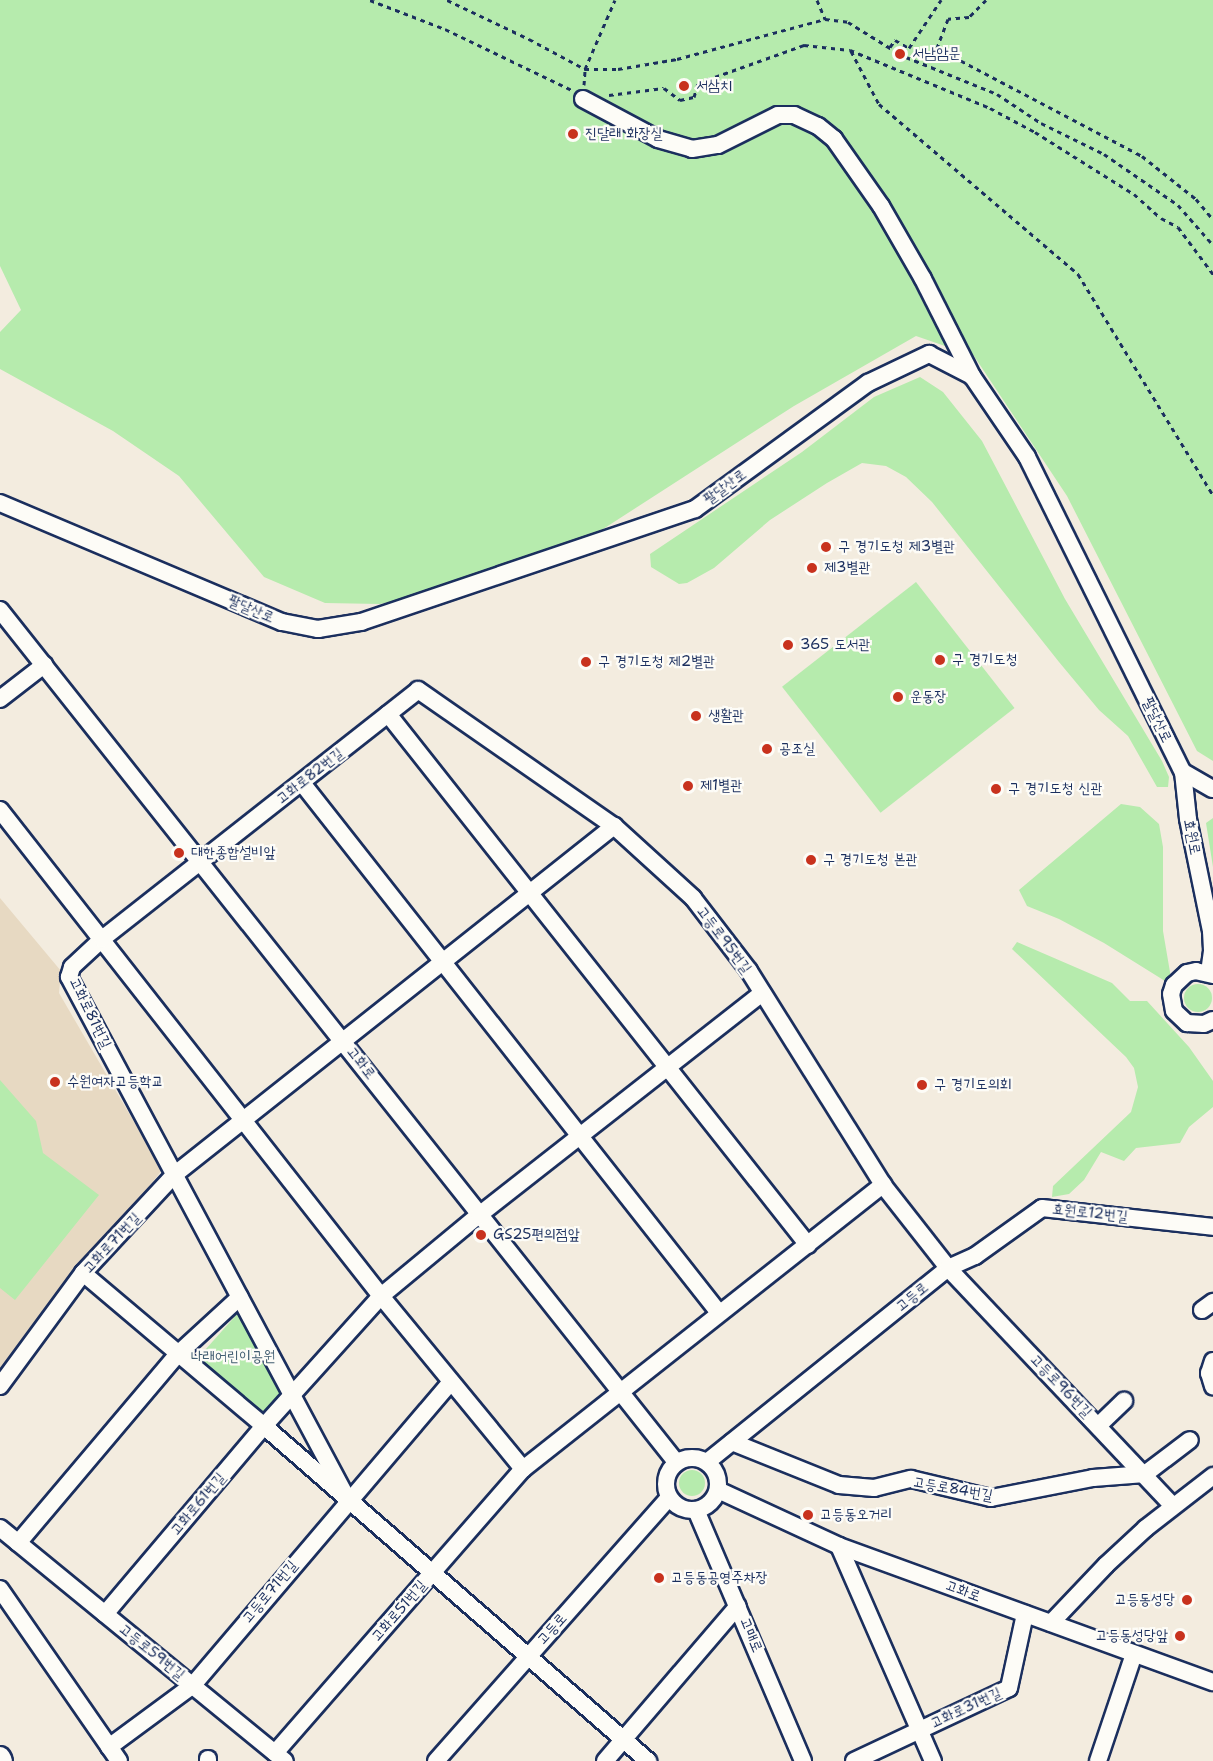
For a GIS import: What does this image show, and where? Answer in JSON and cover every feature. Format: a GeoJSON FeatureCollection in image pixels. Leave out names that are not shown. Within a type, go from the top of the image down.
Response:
{"type":"FeatureCollection","features":[{"type":"Feature","properties":{"kind":"street"},"geometry":{"type":"LineString","coordinates":[[583,99],[658,139],[692,149],[718,145],[778,115],[794,116],[818,126],[834,140],[881,206],[923,279],[972,376]]}},
{"type":"Feature","properties":{"kind":"street","name":"팔달산로"},"geometry":{"type":"LineString","coordinates":[[0,503],[282,622],[318,629],[361,622],[695,509],[868,383],[929,354],[972,376],[1027,457],[1183,772]]}},
{"type":"Feature","properties":{"kind":"street","name":"고화로"},"geometry":{"type":"LineString","coordinates":[[0,610],[676,1462]]}},
{"type":"Feature","properties":{"kind":"street"},"geometry":{"type":"LineString","coordinates":[[0,699],[44,665]]}},
{"type":"Feature","properties":{"kind":"street","name":"고화로82번길"},"geometry":{"type":"LineString","coordinates":[[200,861],[418,690]]}},
{"type":"Feature","properties":{"kind":"street","name":"고등로95번길"},"geometry":{"type":"LineString","coordinates":[[418,690],[614,826],[693,898],[749,971],[883,1185],[948,1268]]}},
{"type":"Feature","properties":{"kind":"street"},"geometry":{"type":"LineString","coordinates":[[388,714],[808,1245]]}},
{"type":"Feature","properties":{"kind":"street"},"geometry":{"type":"LineString","coordinates":[[1183,772],[1213,789]]}},
{"type":"Feature","properties":{"kind":"street","name":"효원로"},"geometry":{"type":"LineString","coordinates":[[1183,772],[1188,819],[1211,931],[1211,974],[1196,971],[1187,973],[1174,985],[1171,1002],[1179,1018],[1195,1025],[1211,1027]]}},
{"type":"Feature","properties":{"kind":"street"},"geometry":{"type":"LineString","coordinates":[[302,783],[719,1313]]}},
{"type":"Feature","properties":{"kind":"street"},"geometry":{"type":"LineString","coordinates":[[0,810],[381,1296],[523,1469]]}},
{"type":"Feature","properties":{"kind":"street","name":"고화로71번길"},"geometry":{"type":"LineString","coordinates":[[0,1386],[83,1273],[174,1175],[614,826]]}},
{"type":"Feature","properties":{"kind":"street","name":"고화로81번길"},"geometry":{"type":"LineString","coordinates":[[174,1175],[69,977],[72,967],[102,939],[200,861]]}},
{"type":"Feature","properties":{"kind":"street","name":"고화로61번길"},"geometry":{"type":"LineString","coordinates":[[105,1614],[264,1426],[381,1296],[479,1215],[762,993]]}},
{"type":"Feature","properties":{"kind":"street"},"geometry":{"type":"LineString","coordinates":[[174,1175],[348,1500]]}},
{"type":"Feature","properties":{"kind":"street","name":"고화로51번길"},"geometry":{"type":"LineString","coordinates":[[280,1757],[432,1572],[523,1469],[883,1185]]}},
{"type":"Feature","properties":{"kind":"street","name":"효원로12번길"},"geometry":{"type":"LineString","coordinates":[[948,1268],[975,1256],[1042,1208],[1213,1227]]}},
{"type":"Feature","properties":{"kind":"street","name":"고등로96번길"},"geometry":{"type":"LineString","coordinates":[[948,1268],[1099,1425],[1172,1505]]}},
{"type":"Feature","properties":{"kind":"street","name":"고등로"},"geometry":{"type":"LineString","coordinates":[[707,1462],[948,1268]]}},
{"type":"Feature","properties":{"kind":"street"},"geometry":{"type":"LineString","coordinates":[[83,1273],[264,1426],[648,1761]]}},
{"type":"Feature","properties":{"kind":"street"},"geometry":{"type":"LineString","coordinates":[[18,1543],[178,1354],[240,1297]]}},
{"type":"Feature","properties":{"kind":"street"},"geometry":{"type":"LineString","coordinates":[[1213,1361],[1209,1373],[1213,1386]]}},
{"type":"Feature","properties":{"kind":"street","name":"고등로71번길"},"geometry":{"type":"LineString","coordinates":[[114,1754],[192,1685],[451,1382]]}},
{"type":"Feature","properties":{"kind":"street"},"geometry":{"type":"LineString","coordinates":[[1099,1425],[1124,1401]]}},
{"type":"Feature","properties":{"kind":"street"},"geometry":{"type":"LineString","coordinates":[[1145,1474],[1190,1440]]}},
{"type":"Feature","properties":{"kind":"street","name":"고등로84번길"},"geometry":{"type":"LineString","coordinates":[[732,1442],[839,1485],[860,1489],[911,1479],[991,1498],[1093,1478],[1145,1474]]}},
{"type":"Feature","properties":{"kind":"street"},"geometry":{"type":"LineString","coordinates":[[687,1458],[707,1462],[715,1470],[718,1490],[714,1500],[696,1510],[686,1510],[669,1498],[666,1478],[676,1462],[687,1458]]}},
{"type":"Feature","properties":{"kind":"street"},"geometry":{"type":"LineString","coordinates":[[1051,1623],[1106,1565],[1172,1505],[1213,1476]]}},
{"type":"Feature","properties":{"kind":"street","name":"고화로"},"geometry":{"type":"LineString","coordinates":[[718,1490],[840,1546],[1213,1682]]}},
{"type":"Feature","properties":{"kind":"street","name":"고등로"},"geometry":{"type":"LineString","coordinates":[[436,1761],[669,1498]]}},
{"type":"Feature","properties":{"kind":"street","name":"고매로"},"geometry":{"type":"LineString","coordinates":[[696,1510],[803,1761]]}},
{"type":"Feature","properties":{"kind":"street","name":"고등로59번길"},"geometry":{"type":"LineString","coordinates":[[0,1528],[280,1757]]}},
{"type":"Feature","properties":{"kind":"street"},"geometry":{"type":"LineString","coordinates":[[840,1546],[933,1761]]}},
{"type":"Feature","properties":{"kind":"street"},"geometry":{"type":"LineString","coordinates":[[0,1589],[114,1754]]}},
{"type":"Feature","properties":{"kind":"street"},"geometry":{"type":"LineString","coordinates":[[605,1761],[738,1606]]}},
{"type":"Feature","properties":{"kind":"street","name":"고화로31번길"},"geometry":{"type":"LineString","coordinates":[[854,1761],[1009,1688],[1024,1614]]}},
{"type":"Feature","properties":{"kind":"street"},"geometry":{"type":"LineString","coordinates":[[1100,1760],[1134,1653]]}},
{"type":"Feature","properties":{"kind":"path"},"geometry":{"type":"LineString","coordinates":[[370,0],[445,29],[552,83],[569,88],[583,99],[664,88],[680,100],[694,97],[698,83],[804,45],[850,50],[990,108],[1035,132],[1134,194],[1161,218],[1178,227],[1213,274]]}},
{"type":"Feature","properties":{"kind":"path"},"geometry":{"type":"LineString","coordinates":[[447,0],[585,69],[618,69],[677,60],[825,19],[848,22],[895,51]]}},
{"type":"Feature","properties":{"kind":"path"},"geometry":{"type":"LineString","coordinates":[[585,69],[615,0]]}},
{"type":"Feature","properties":{"kind":"path"},"geometry":{"type":"LineString","coordinates":[[817,0],[825,19]]}},
{"type":"Feature","properties":{"kind":"path"},"geometry":{"type":"LineString","coordinates":[[889,48],[895,40],[909,48],[940,0]]}},
{"type":"Feature","properties":{"kind":"path"},"geometry":{"type":"LineString","coordinates":[[986,0],[969,17],[948,19],[937,48],[1142,156],[1196,199],[1213,219]]}},
{"type":"Feature","properties":{"kind":"path"},"geometry":{"type":"LineString","coordinates":[[850,50],[879,104],[1078,274],[1213,495]]}},
{"type":"Feature","properties":{"kind":"path"},"geometry":{"type":"LineString","coordinates":[[906,57],[997,94],[1041,123],[1104,154],[1178,205],[1213,245]]}},
{"type":"Feature","properties":{"kind":"shaded area","name":"수원여자고등학교"},"geometry":{"type":"Polygon","coordinates":[[[0,898],[61,971],[59,993],[162,1170],[0,1376],[0,898]]]}},
{"type":"Feature","properties":{"kind":"green space"},"geometry":{"type":"Polygon","coordinates":[[[0,0],[1213,0],[1213,761],[1197,751],[1067,496],[974,356],[916,336],[794,406],[600,531],[458,587],[380,604],[325,603],[264,577],[179,476],[113,431],[0,369],[0,332],[21,310],[0,266],[0,0]]]}},
{"type":"Feature","properties":{"kind":"green space"},"geometry":{"type":"Polygon","coordinates":[[[920,377],[943,392],[982,441],[1065,599],[1162,761],[1169,777],[1168,787],[1157,787],[1128,736],[1099,710],[932,502],[906,477],[886,466],[862,463],[827,483],[770,520],[714,568],[687,583],[679,584],[651,567],[650,554],[802,452],[874,397],[920,377]]]}},
{"type":"Feature","properties":{"kind":"green space","name":"운동장"},"geometry":{"type":"Polygon","coordinates":[[[916,582],[1015,708],[881,813],[782,687],[916,582]]]}},
{"type":"Feature","properties":{"kind":"green space"},"geometry":{"type":"Polygon","coordinates":[[[1121,804],[1140,807],[1159,824],[1163,847],[1163,931],[1171,978],[1165,981],[1104,943],[1059,919],[1027,906],[1019,890],[1121,804]]]}},
{"type":"Feature","properties":{"kind":"green space"},"geometry":{"type":"Polygon","coordinates":[[[1213,818],[1213,867],[1206,823],[1213,818]]]}},
{"type":"Feature","properties":{"kind":"green space"},"geometry":{"type":"Polygon","coordinates":[[[1017,942],[1112,983],[1130,1001],[1147,1001],[1189,1047],[1213,1081],[1213,1107],[1189,1127],[1180,1143],[1136,1148],[1124,1161],[1101,1152],[1084,1180],[1069,1194],[1052,1197],[1053,1186],[1131,1112],[1138,1087],[1134,1068],[1126,1057],[1012,949],[1017,942]]]}},
{"type":"Feature","properties":{"kind":"green space"},"geometry":{"type":"Polygon","coordinates":[[[1198,984],[1208,988],[1212,998],[1208,1008],[1198,1012],[1188,1008],[1184,998],[1188,988],[1198,984]]]}},
{"type":"Feature","properties":{"kind":"green space"},"geometry":{"type":"Polygon","coordinates":[[[0,1080],[36,1121],[43,1153],[99,1195],[15,1300],[0,1288],[0,1080]]]}},
{"type":"Feature","properties":{"kind":"green space","name":"나래어린이공원"},"geometry":{"type":"Polygon","coordinates":[[[238,1313],[282,1393],[262,1415],[197,1359],[238,1313]]]}},
{"type":"Feature","properties":{"kind":"green space"},"geometry":{"type":"Polygon","coordinates":[[[692,1470],[701,1474],[705,1483],[701,1492],[692,1496],[683,1492],[679,1483],[683,1474],[692,1470]]]}},
{"type":"Feature","properties":{"kind":"place","name":"서남암문"},"geometry":{"type":"Point","coordinates":[900,54]}},
{"type":"Feature","properties":{"kind":"place","name":"서삼치"},"geometry":{"type":"Point","coordinates":[684,86]}},
{"type":"Feature","properties":{"kind":"place","name":"진달래 화장실"},"geometry":{"type":"Point","coordinates":[573,134]}},
{"type":"Feature","properties":{"kind":"place","name":"구 경기도청 제3별관"},"geometry":{"type":"Point","coordinates":[826,547]}},
{"type":"Feature","properties":{"kind":"place","name":"제3별관"},"geometry":{"type":"Point","coordinates":[812,568]}},
{"type":"Feature","properties":{"kind":"place","name":"365 도서관"},"geometry":{"type":"Point","coordinates":[788,645]}},
{"type":"Feature","properties":{"kind":"place","name":"구 경기도청"},"geometry":{"type":"Point","coordinates":[940,660]}},
{"type":"Feature","properties":{"kind":"place","name":"구 경기도청 제2별관"},"geometry":{"type":"Point","coordinates":[586,662]}},
{"type":"Feature","properties":{"kind":"place","name":"운동장"},"geometry":{"type":"Point","coordinates":[898,697]}},
{"type":"Feature","properties":{"kind":"place","name":"생활관"},"geometry":{"type":"Point","coordinates":[696,716]}},
{"type":"Feature","properties":{"kind":"place","name":"공조실"},"geometry":{"type":"Point","coordinates":[767,749]}},
{"type":"Feature","properties":{"kind":"place","name":"제1별관"},"geometry":{"type":"Point","coordinates":[688,786]}},
{"type":"Feature","properties":{"kind":"place","name":"구 경기도청 신관"},"geometry":{"type":"Point","coordinates":[996,789]}},
{"type":"Feature","properties":{"kind":"place","name":"대한종합설비앞"},"geometry":{"type":"Point","coordinates":[179,853]}},
{"type":"Feature","properties":{"kind":"place","name":"구 경기도청 본관"},"geometry":{"type":"Point","coordinates":[811,860]}},
{"type":"Feature","properties":{"kind":"place","name":"수원여자고등학교"},"geometry":{"type":"Point","coordinates":[55,1082]}},
{"type":"Feature","properties":{"kind":"place","name":"구 경기도의회"},"geometry":{"type":"Point","coordinates":[922,1085]}},
{"type":"Feature","properties":{"kind":"place","name":"GS25편의점앞"},"geometry":{"type":"Point","coordinates":[481,1235]}},
{"type":"Feature","properties":{"kind":"place","name":"고등동오거리"},"geometry":{"type":"Point","coordinates":[808,1515]}},
{"type":"Feature","properties":{"kind":"place","name":"고등동공영주차장"},"geometry":{"type":"Point","coordinates":[659,1578]}},
{"type":"Feature","properties":{"kind":"place","name":"고등동성당"},"geometry":{"type":"Point","coordinates":[1187,1600]}},
{"type":"Feature","properties":{"kind":"place","name":"고등동성당앞"},"geometry":{"type":"Point","coordinates":[1180,1636]}}]}
